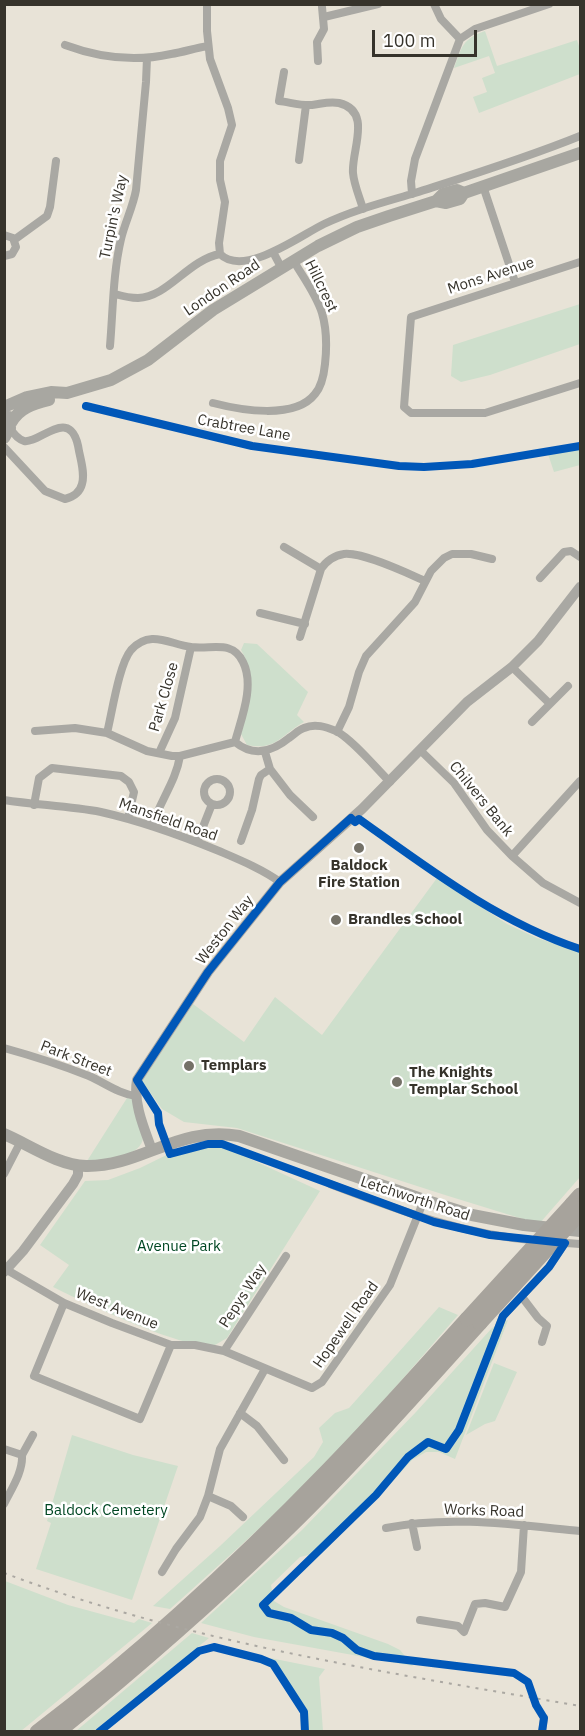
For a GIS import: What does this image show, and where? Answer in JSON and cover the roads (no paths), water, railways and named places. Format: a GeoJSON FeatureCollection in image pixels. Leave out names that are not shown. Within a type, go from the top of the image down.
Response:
{"type":"FeatureCollection","features":[{"type":"Feature","properties":{"kind":"highway"},"geometry":{"type":"LineString","coordinates":[[58,1731],[155,1652],[278,1539],[338,1478],[473,1321],[578,1204]]}},
{"type":"Feature","properties":{"kind":"highway"},"geometry":{"type":"LineString","coordinates":[[37,1731],[147,1641],[252,1546],[473,1321]]}},
{"type":"Feature","properties":{"kind":"main road","name":"London Road"},"geometry":{"type":"LineString","coordinates":[[8,430],[16,414],[21,411],[67,393],[111,380],[132,370],[165,348],[213,310],[336,236],[436,201],[446,203],[460,199],[464,193],[580,153]]}},
{"type":"Feature","properties":{"kind":"main road","name":"London Road"},"geometry":{"type":"LineString","coordinates":[[4,407],[27,397],[51,392],[67,393]]}},
{"type":"Feature","properties":{"kind":"main road"},"geometry":{"type":"LineString","coordinates":[[4,411],[8,430]]}},
{"type":"Feature","properties":{"kind":"main road","name":"Letchworth Road"},"geometry":{"type":"LineString","coordinates":[[78,1165],[113,1163],[198,1135],[219,1133],[239,1136],[472,1215],[505,1222],[580,1231]]}},
{"type":"Feature","properties":{"kind":"main road"},"geometry":{"type":"LineString","coordinates":[[4,1134],[62,1161],[78,1165]]}},
{"type":"Feature","properties":{"kind":"street"},"geometry":{"type":"LineString","coordinates":[[115,294],[138,298],[152,294],[198,261],[220,254],[219,243],[225,202],[220,180],[220,162],[231,125],[228,108],[214,74],[208,46],[207,4]]}},
{"type":"Feature","properties":{"kind":"street"},"geometry":{"type":"LineString","coordinates":[[324,17],[378,4]]}},
{"type":"Feature","properties":{"kind":"street"},"geometry":{"type":"LineString","coordinates":[[434,4],[441,19],[460,39]]}},
{"type":"Feature","properties":{"kind":"street"},"geometry":{"type":"LineString","coordinates":[[412,194],[411,181],[415,159],[460,39],[475,29],[549,4]]}},
{"type":"Feature","properties":{"kind":"street"},"geometry":{"type":"LineString","coordinates":[[318,61],[316,46],[324,33],[322,7]]}},
{"type":"Feature","properties":{"kind":"street"},"geometry":{"type":"LineString","coordinates":[[66,45],[100,56],[147,58],[208,46]]}},
{"type":"Feature","properties":{"kind":"street","name":"Turpin's Way"},"geometry":{"type":"LineString","coordinates":[[110,345],[122,237],[136,190],[147,58]]}},
{"type":"Feature","properties":{"kind":"street"},"geometry":{"type":"LineString","coordinates":[[284,72],[279,101],[306,105],[323,102],[339,103],[351,109],[356,116],[359,129],[353,171],[363,209]]}},
{"type":"Feature","properties":{"kind":"street"},"geometry":{"type":"LineString","coordinates":[[299,160],[306,105]]}},
{"type":"Feature","properties":{"kind":"street","name":"London Road"},"geometry":{"type":"LineString","coordinates":[[220,254],[228,259],[252,260],[273,252],[324,224],[363,209],[504,165],[580,136]]}},
{"type":"Feature","properties":{"kind":"street"},"geometry":{"type":"LineString","coordinates":[[15,240],[47,216],[56,161]]}},
{"type":"Feature","properties":{"kind":"street"},"geometry":{"type":"LineString","coordinates":[[483,186],[515,282]]}},
{"type":"Feature","properties":{"kind":"street"},"geometry":{"type":"LineString","coordinates":[[394,199],[398,213]]}},
{"type":"Feature","properties":{"kind":"street"},"geometry":{"type":"LineString","coordinates":[[4,235],[9,235],[15,240]]}},
{"type":"Feature","properties":{"kind":"street"},"geometry":{"type":"LineString","coordinates":[[4,256],[10,255],[15,250],[15,240]]}},
{"type":"Feature","properties":{"kind":"street"},"geometry":{"type":"LineString","coordinates":[[273,252],[281,267]]}},
{"type":"Feature","properties":{"kind":"street","name":"Hillcrest"},"geometry":{"type":"LineString","coordinates":[[213,404],[243,410],[285,409],[309,400],[319,389],[327,350],[324,322],[316,300],[293,260]]}},
{"type":"Feature","properties":{"kind":"street","name":"Mons Avenue"},"geometry":{"type":"LineString","coordinates":[[580,262],[411,317],[404,403],[405,410],[411,413],[485,413],[580,383]]}},
{"type":"Feature","properties":{"kind":"street"},"geometry":{"type":"LineString","coordinates":[[4,447],[45,491],[66,499],[74,496],[80,490],[82,473],[78,442],[70,431],[57,428],[24,441],[8,430]]}},
{"type":"Feature","properties":{"kind":"street"},"geometry":{"type":"LineString","coordinates":[[284,547],[321,569]]}},
{"type":"Feature","properties":{"kind":"street"},"geometry":{"type":"LineString","coordinates":[[540,578],[564,552],[571,551],[580,557]]}},
{"type":"Feature","properties":{"kind":"street"},"geometry":{"type":"LineString","coordinates":[[337,732],[349,706],[366,656],[415,602],[437,563],[452,554],[471,554],[492,559]]}},
{"type":"Feature","properties":{"kind":"street"},"geometry":{"type":"LineString","coordinates":[[300,637],[306,624],[321,569],[336,556],[353,555],[425,581]]}},
{"type":"Feature","properties":{"kind":"street","name":"Weston Way"},"geometry":{"type":"LineString","coordinates":[[136,1096],[137,1080],[162,1040],[208,972],[280,882],[390,782],[467,702],[512,668],[538,641],[580,587]]}},
{"type":"Feature","properties":{"kind":"street"},"geometry":{"type":"LineString","coordinates":[[260,613],[306,624]]}},
{"type":"Feature","properties":{"kind":"street"},"geometry":{"type":"LineString","coordinates":[[107,733],[126,656],[136,645],[156,638],[191,647],[224,646],[236,651],[243,660],[248,676],[246,703],[235,742]]}},
{"type":"Feature","properties":{"kind":"street","name":"Park Close"},"geometry":{"type":"LineString","coordinates":[[159,753],[177,710],[191,647]]}},
{"type":"Feature","properties":{"kind":"street"},"geometry":{"type":"LineString","coordinates":[[512,668],[550,704]]}},
{"type":"Feature","properties":{"kind":"street"},"geometry":{"type":"LineString","coordinates":[[532,722],[568,686]]}},
{"type":"Feature","properties":{"kind":"street"},"geometry":{"type":"LineString","coordinates":[[35,730],[75,728],[107,733],[147,751],[180,756],[235,742],[246,749],[265,752],[279,746],[307,727],[320,726],[337,732],[347,739],[390,782]]}},
{"type":"Feature","properties":{"kind":"street","name":"Chilvers Bank"},"geometry":{"type":"LineString","coordinates":[[420,750],[454,783],[487,830],[512,856],[543,883],[580,903]]}},
{"type":"Feature","properties":{"kind":"street"},"geometry":{"type":"LineString","coordinates":[[265,752],[270,769],[290,795],[313,817]]}},
{"type":"Feature","properties":{"kind":"street"},"geometry":{"type":"LineString","coordinates":[[152,826],[159,805],[174,780],[180,756]]}},
{"type":"Feature","properties":{"kind":"street"},"geometry":{"type":"LineString","coordinates":[[34,805],[39,778],[52,768],[116,775],[126,779],[134,792],[128,818]]}},
{"type":"Feature","properties":{"kind":"street"},"geometry":{"type":"LineString","coordinates":[[241,841],[261,774],[270,769]]}},
{"type":"Feature","properties":{"kind":"street"},"geometry":{"type":"LineString","coordinates":[[512,856],[580,781]]}},
{"type":"Feature","properties":{"kind":"street","name":"Mansfield Road"},"geometry":{"type":"LineString","coordinates":[[4,800],[128,818],[197,842],[263,871],[280,882]]}},
{"type":"Feature","properties":{"kind":"street"},"geometry":{"type":"LineString","coordinates":[[197,842],[212,804]]}},
{"type":"Feature","properties":{"kind":"street","name":"Park Street"},"geometry":{"type":"LineString","coordinates":[[4,1048],[59,1064],[101,1081],[127,1095],[136,1096]]}},
{"type":"Feature","properties":{"kind":"street"},"geometry":{"type":"LineString","coordinates":[[136,1096],[152,1150]]}},
{"type":"Feature","properties":{"kind":"street"},"geometry":{"type":"LineString","coordinates":[[4,1174],[21,1141]]}},
{"type":"Feature","properties":{"kind":"street"},"geometry":{"type":"LineString","coordinates":[[6,1271],[73,1184],[78,1175],[78,1165]]}},
{"type":"Feature","properties":{"kind":"street","name":"Letchworth Road"},"geometry":{"type":"LineString","coordinates":[[330,1184],[447,1226],[490,1235],[580,1244]]}},
{"type":"Feature","properties":{"kind":"street","name":"Letchworth Road"},"geometry":{"type":"LineString","coordinates":[[419,1217],[424,1200]]}},
{"type":"Feature","properties":{"kind":"street","name":"Hopewell Road"},"geometry":{"type":"LineString","coordinates":[[224,1351],[309,1388],[319,1385],[390,1285],[419,1217]]}},
{"type":"Feature","properties":{"kind":"street"},"geometry":{"type":"LineString","coordinates":[[495,1337],[503,1316],[549,1267],[565,1243]]}},
{"type":"Feature","properties":{"kind":"street","name":"Pepys Way"},"geometry":{"type":"LineString","coordinates":[[224,1351],[286,1256]]}},
{"type":"Feature","properties":{"kind":"street","name":"West Avenue"},"geometry":{"type":"LineString","coordinates":[[6,1271],[64,1303],[171,1345],[195,1345],[224,1351]]}},
{"type":"Feature","properties":{"kind":"street"},"geometry":{"type":"LineString","coordinates":[[522,1297],[547,1326],[542,1342]]}},
{"type":"Feature","properties":{"kind":"street"},"geometry":{"type":"LineString","coordinates":[[64,1303],[34,1376],[140,1419],[171,1345]]}},
{"type":"Feature","properties":{"kind":"street"},"geometry":{"type":"LineString","coordinates":[[162,1572],[200,1517],[208,1497],[220,1449],[265,1369]]}},
{"type":"Feature","properties":{"kind":"street"},"geometry":{"type":"LineString","coordinates":[[240,1413],[257,1426],[284,1460]]}},
{"type":"Feature","properties":{"kind":"street"},"geometry":{"type":"LineString","coordinates":[[4,1504],[19,1475],[22,1455],[33,1436]]}},
{"type":"Feature","properties":{"kind":"street"},"geometry":{"type":"LineString","coordinates":[[4,1449],[22,1455]]}},
{"type":"Feature","properties":{"kind":"street"},"geometry":{"type":"LineString","coordinates":[[208,1497],[231,1506],[243,1517]]}},
{"type":"Feature","properties":{"kind":"street"},"geometry":{"type":"LineString","coordinates":[[412,1523],[417,1547]]}},
{"type":"Feature","properties":{"kind":"street","name":"Works Road"},"geometry":{"type":"LineString","coordinates":[[386,1528],[412,1523],[524,1525],[580,1531]]}},
{"type":"Feature","properties":{"kind":"street"},"geometry":{"type":"LineString","coordinates":[[420,1620],[458,1626],[464,1632],[475,1604],[485,1603],[506,1607],[521,1572],[524,1525]]}},
{"type":"Feature","properties":{"kind":"street"},"geometry":{"type":"LineString","coordinates":[[542,1731],[544,1718]]}},
{"type":"Feature","properties":{"kind":"railway"},"geometry":{"type":"LineString","coordinates":[[4,1573],[145,1619],[217,1637],[362,1667],[580,1706]]}},
{"type":"Feature","properties":{"kind":"place","name":"Baldock Fire Station"},"geometry":{"type":"Point","coordinates":[359,848]}},
{"type":"Feature","properties":{"kind":"place","name":"Brandles School"},"geometry":{"type":"Point","coordinates":[336,920]}},
{"type":"Feature","properties":{"kind":"place","name":"Templars"},"geometry":{"type":"Point","coordinates":[189,1066]}},
{"type":"Feature","properties":{"kind":"place","name":"The Knights Templar School"},"geometry":{"type":"Point","coordinates":[397,1082]}},
{"type":"Feature","properties":{"kind":"park label","name":"Avenue Park"},"geometry":{"type":"Point","coordinates":[179,1247]}},
{"type":"Feature","properties":{"kind":"park label","name":"Baldock Cemetery"},"geometry":{"type":"Point","coordinates":[106,1511]}}]}
